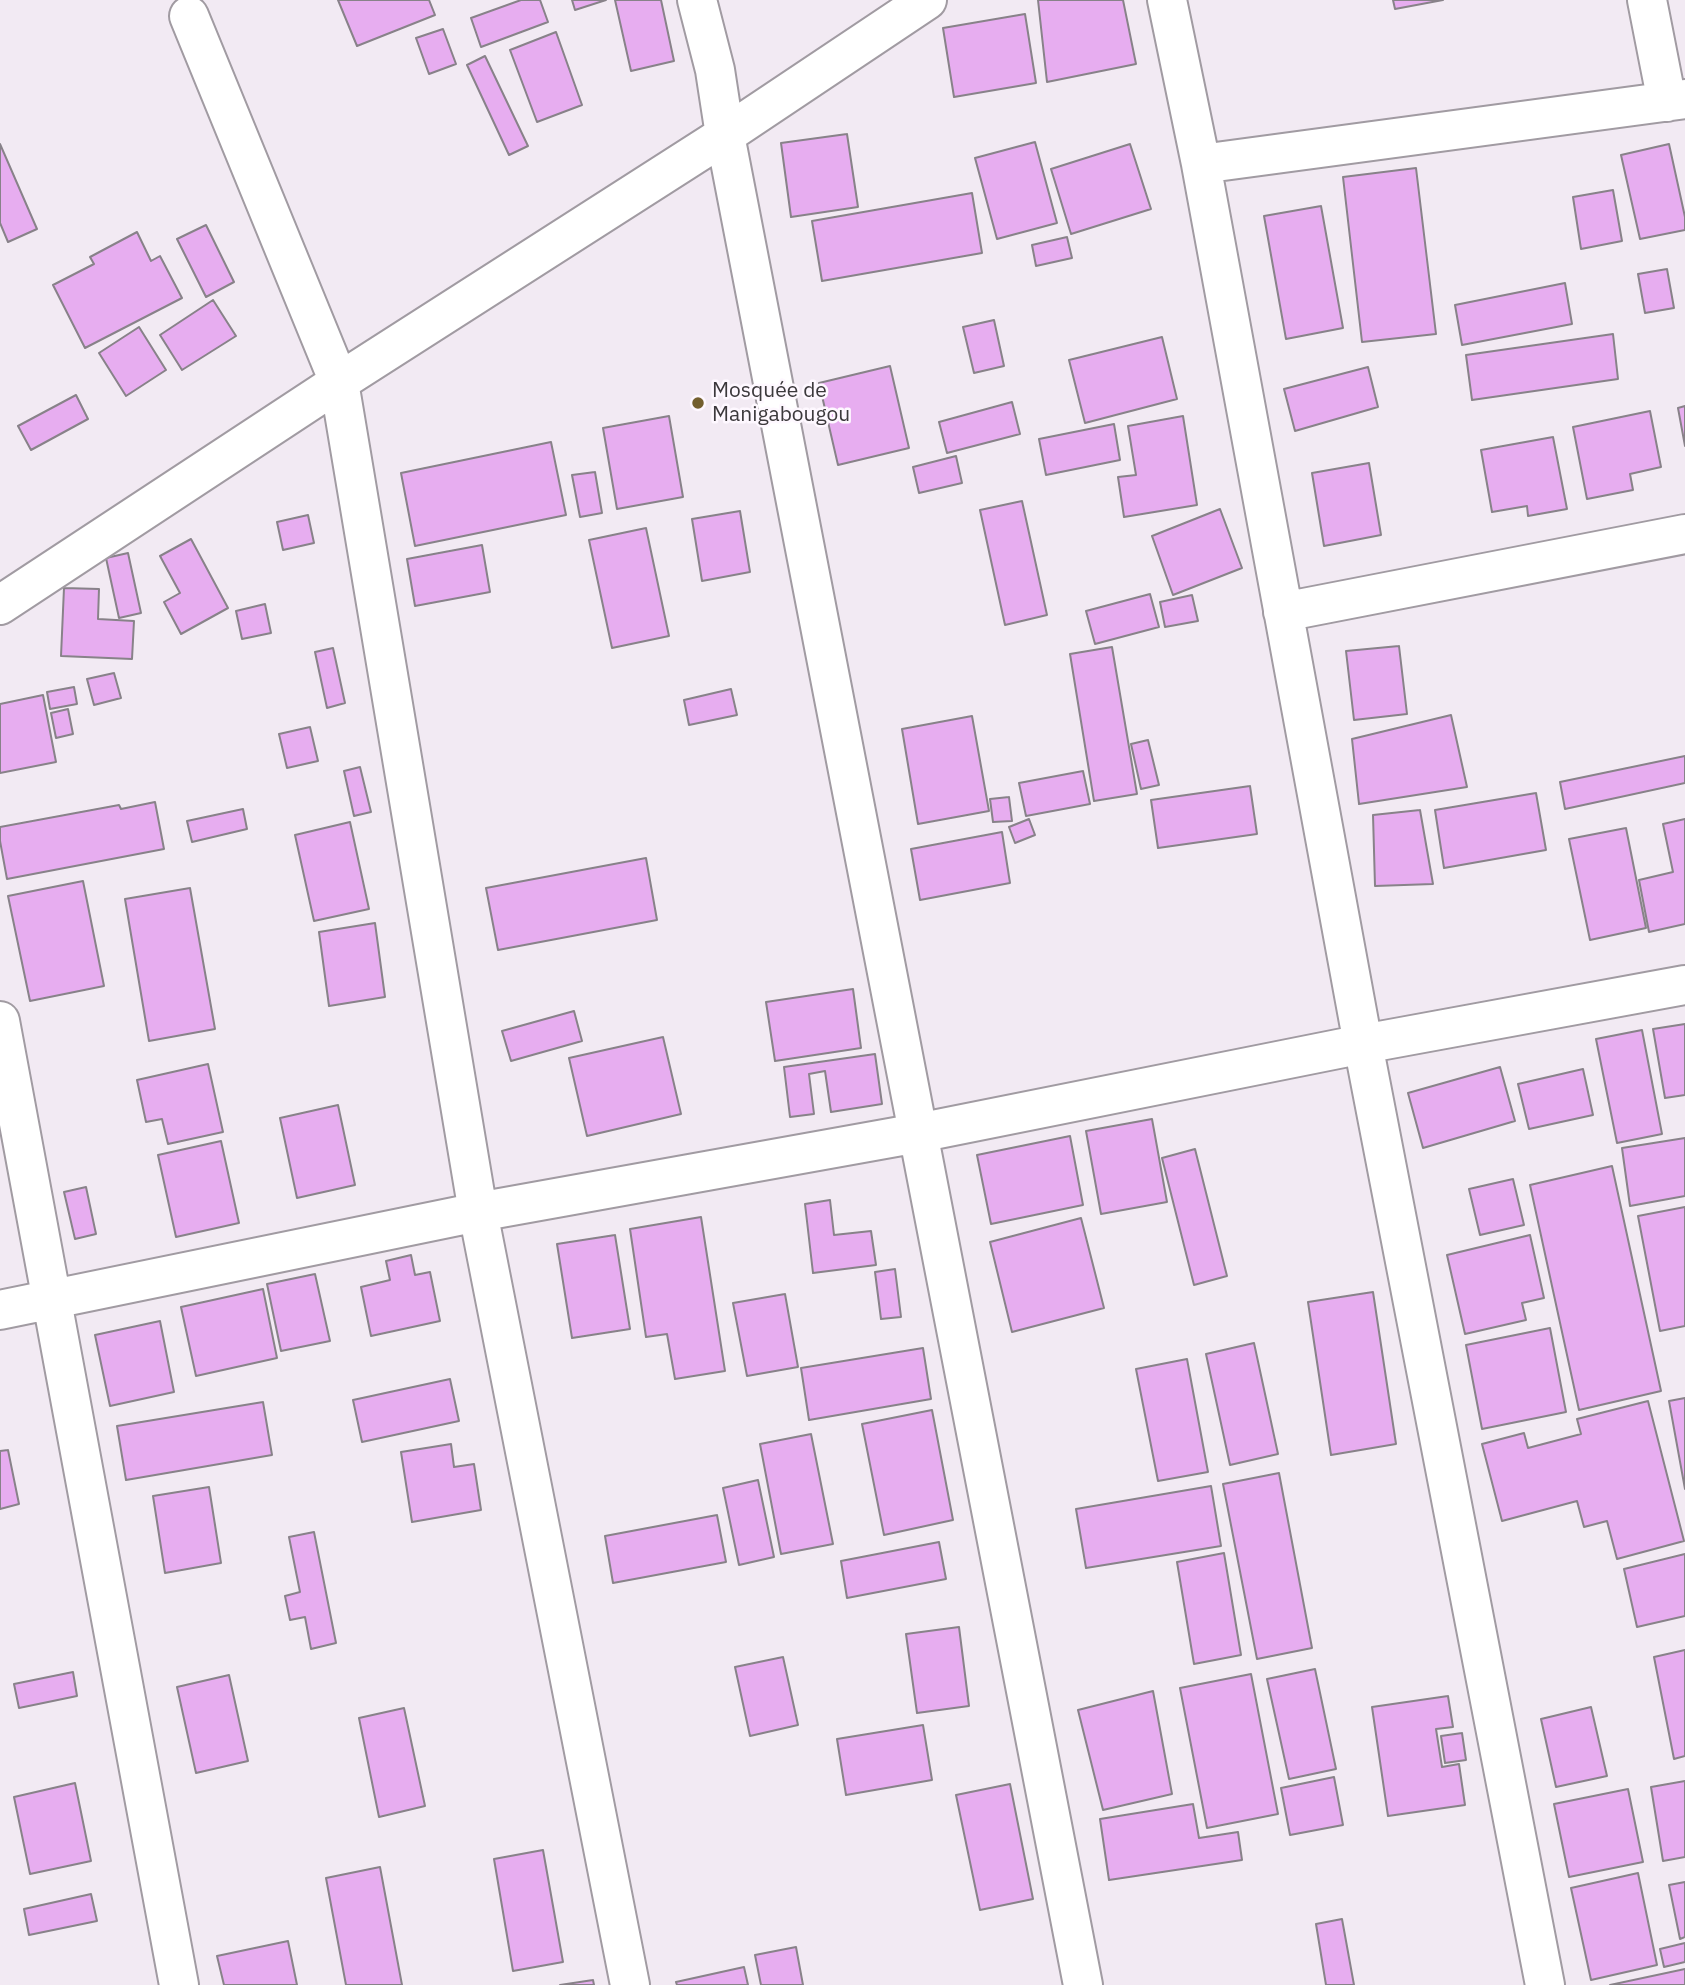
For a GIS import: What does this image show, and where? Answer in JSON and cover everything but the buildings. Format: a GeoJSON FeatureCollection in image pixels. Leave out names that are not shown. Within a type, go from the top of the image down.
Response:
{"type":"FeatureCollection","features":[{"type":"Feature","properties":{"kind":"street"},"geometry":{"type":"LineString","coordinates":[[697,0],[715,69],[725,135],[1083,1985]]}},
{"type":"Feature","properties":{"kind":"street"},"geometry":{"type":"LineString","coordinates":[[0,605],[339,382],[725,135],[927,0]]}},
{"type":"Feature","properties":{"kind":"street"},"geometry":{"type":"LineString","coordinates":[[1167,0],[1201,164],[1363,1044],[1545,1985]]}},
{"type":"Feature","properties":{"kind":"street"},"geometry":{"type":"LineString","coordinates":[[1201,164],[1676,101],[1647,0]]}},
{"type":"Feature","properties":{"kind":"street"},"geometry":{"type":"LineString","coordinates":[[189,16],[339,382],[478,1212],[630,1985]]}},
{"type":"Feature","properties":{"kind":"street"},"geometry":{"type":"LineString","coordinates":[[1283,612],[1685,534]]}},
{"type":"Feature","properties":{"kind":"street"},"geometry":{"type":"LineString","coordinates":[[0,1310],[478,1212],[918,1133],[1363,1044],[1685,985]]}},
{"type":"Feature","properties":{"kind":"street"},"geometry":{"type":"LineString","coordinates":[[0,1021],[179,1985]]}},
{"type":"Feature","properties":{"kind":"place","name":"Mosquée de Manigabougou"},"geometry":{"type":"Point","coordinates":[698,403]}}]}
